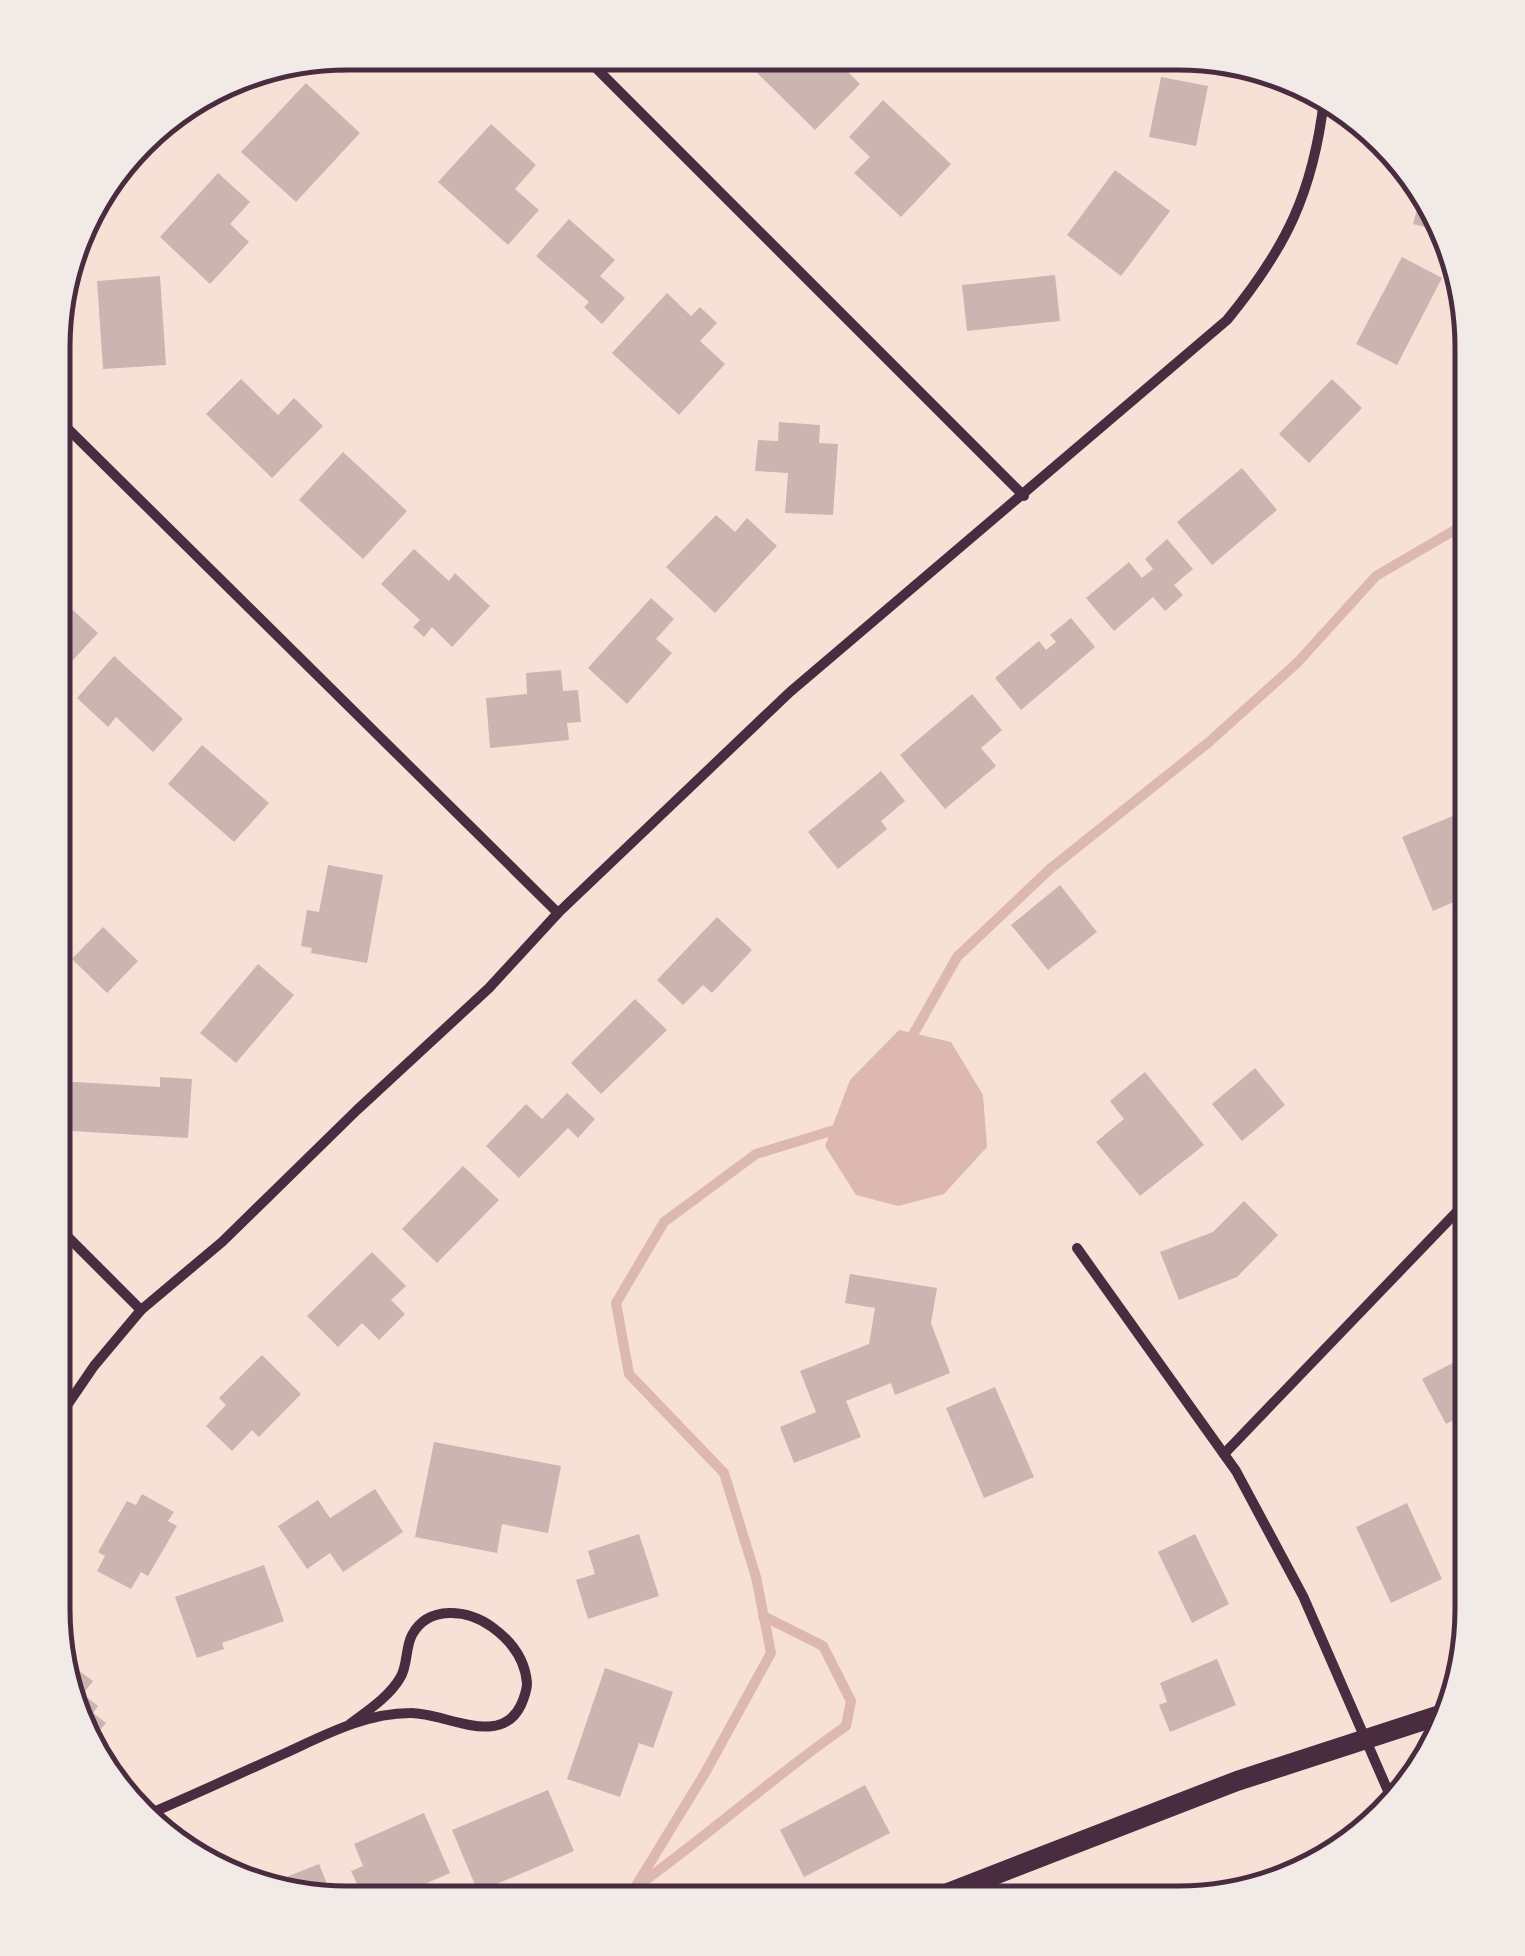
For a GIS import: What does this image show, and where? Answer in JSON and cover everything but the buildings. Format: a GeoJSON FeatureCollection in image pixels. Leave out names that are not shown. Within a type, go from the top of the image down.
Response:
{"type":"FeatureCollection","features":[{"type":"Feature","properties":{"kind":"main road"},"geometry":{"type":"LineString","coordinates":[[969,1885],[1238,1782],[1432,1718]]}},
{"type":"Feature","properties":{"kind":"street"},"geometry":{"type":"LineString","coordinates":[[598,70],[1024,496]]}},
{"type":"Feature","properties":{"kind":"street"},"geometry":{"type":"LineString","coordinates":[[70,1401],[141,1310],[222,1242],[489,988],[558,913],[790,692],[1227,320],[1262,277],[1290,229],[1320,138],[1323,111]]}},
{"type":"Feature","properties":{"kind":"street"},"geometry":{"type":"LineString","coordinates":[[70,431],[558,913]]}},
{"type":"Feature","properties":{"kind":"street"},"geometry":{"type":"LineString","coordinates":[[1224,1454],[1454,1214]]}},
{"type":"Feature","properties":{"kind":"street"},"geometry":{"type":"LineString","coordinates":[[70,1239],[141,1310]]}},
{"type":"Feature","properties":{"kind":"street"},"geometry":{"type":"LineString","coordinates":[[1077,1248],[1224,1454],[1302,1596],[1387,1790]]}},
{"type":"Feature","properties":{"kind":"street"},"geometry":{"type":"LineString","coordinates":[[157,1810],[350,1724],[411,1713],[479,1727],[500,1724],[517,1713],[525,1696],[527,1682],[521,1660],[507,1639],[487,1622],[464,1614],[442,1613],[423,1621],[411,1636],[402,1676],[391,1690],[350,1724]]}},
{"type":"Feature","properties":{"kind":"shaded area"},"geometry":{"type":"Polygon","coordinates":[[[899,1030],[951,1042],[983,1095],[987,1147],[944,1194],[898,1206],[856,1195],[825,1146],[850,1080],[899,1030]]]}},
{"type":"Feature","properties":{"kind":"waterway"},"geometry":{"type":"LineString","coordinates":[[914,1033],[957,957],[1050,869],[1209,742],[1297,663],[1376,576],[1455,530]]}},
{"type":"Feature","properties":{"kind":"waterway"},"geometry":{"type":"LineString","coordinates":[[636,1885],[705,1773],[771,1653],[756,1577],[724,1473],[629,1374],[616,1303],[664,1222],[756,1154],[831,1131]]}},
{"type":"Feature","properties":{"kind":"waterway"},"geometry":{"type":"LineString","coordinates":[[640,1884],[846,1726],[851,1701],[823,1646],[763,1616]]}}]}
